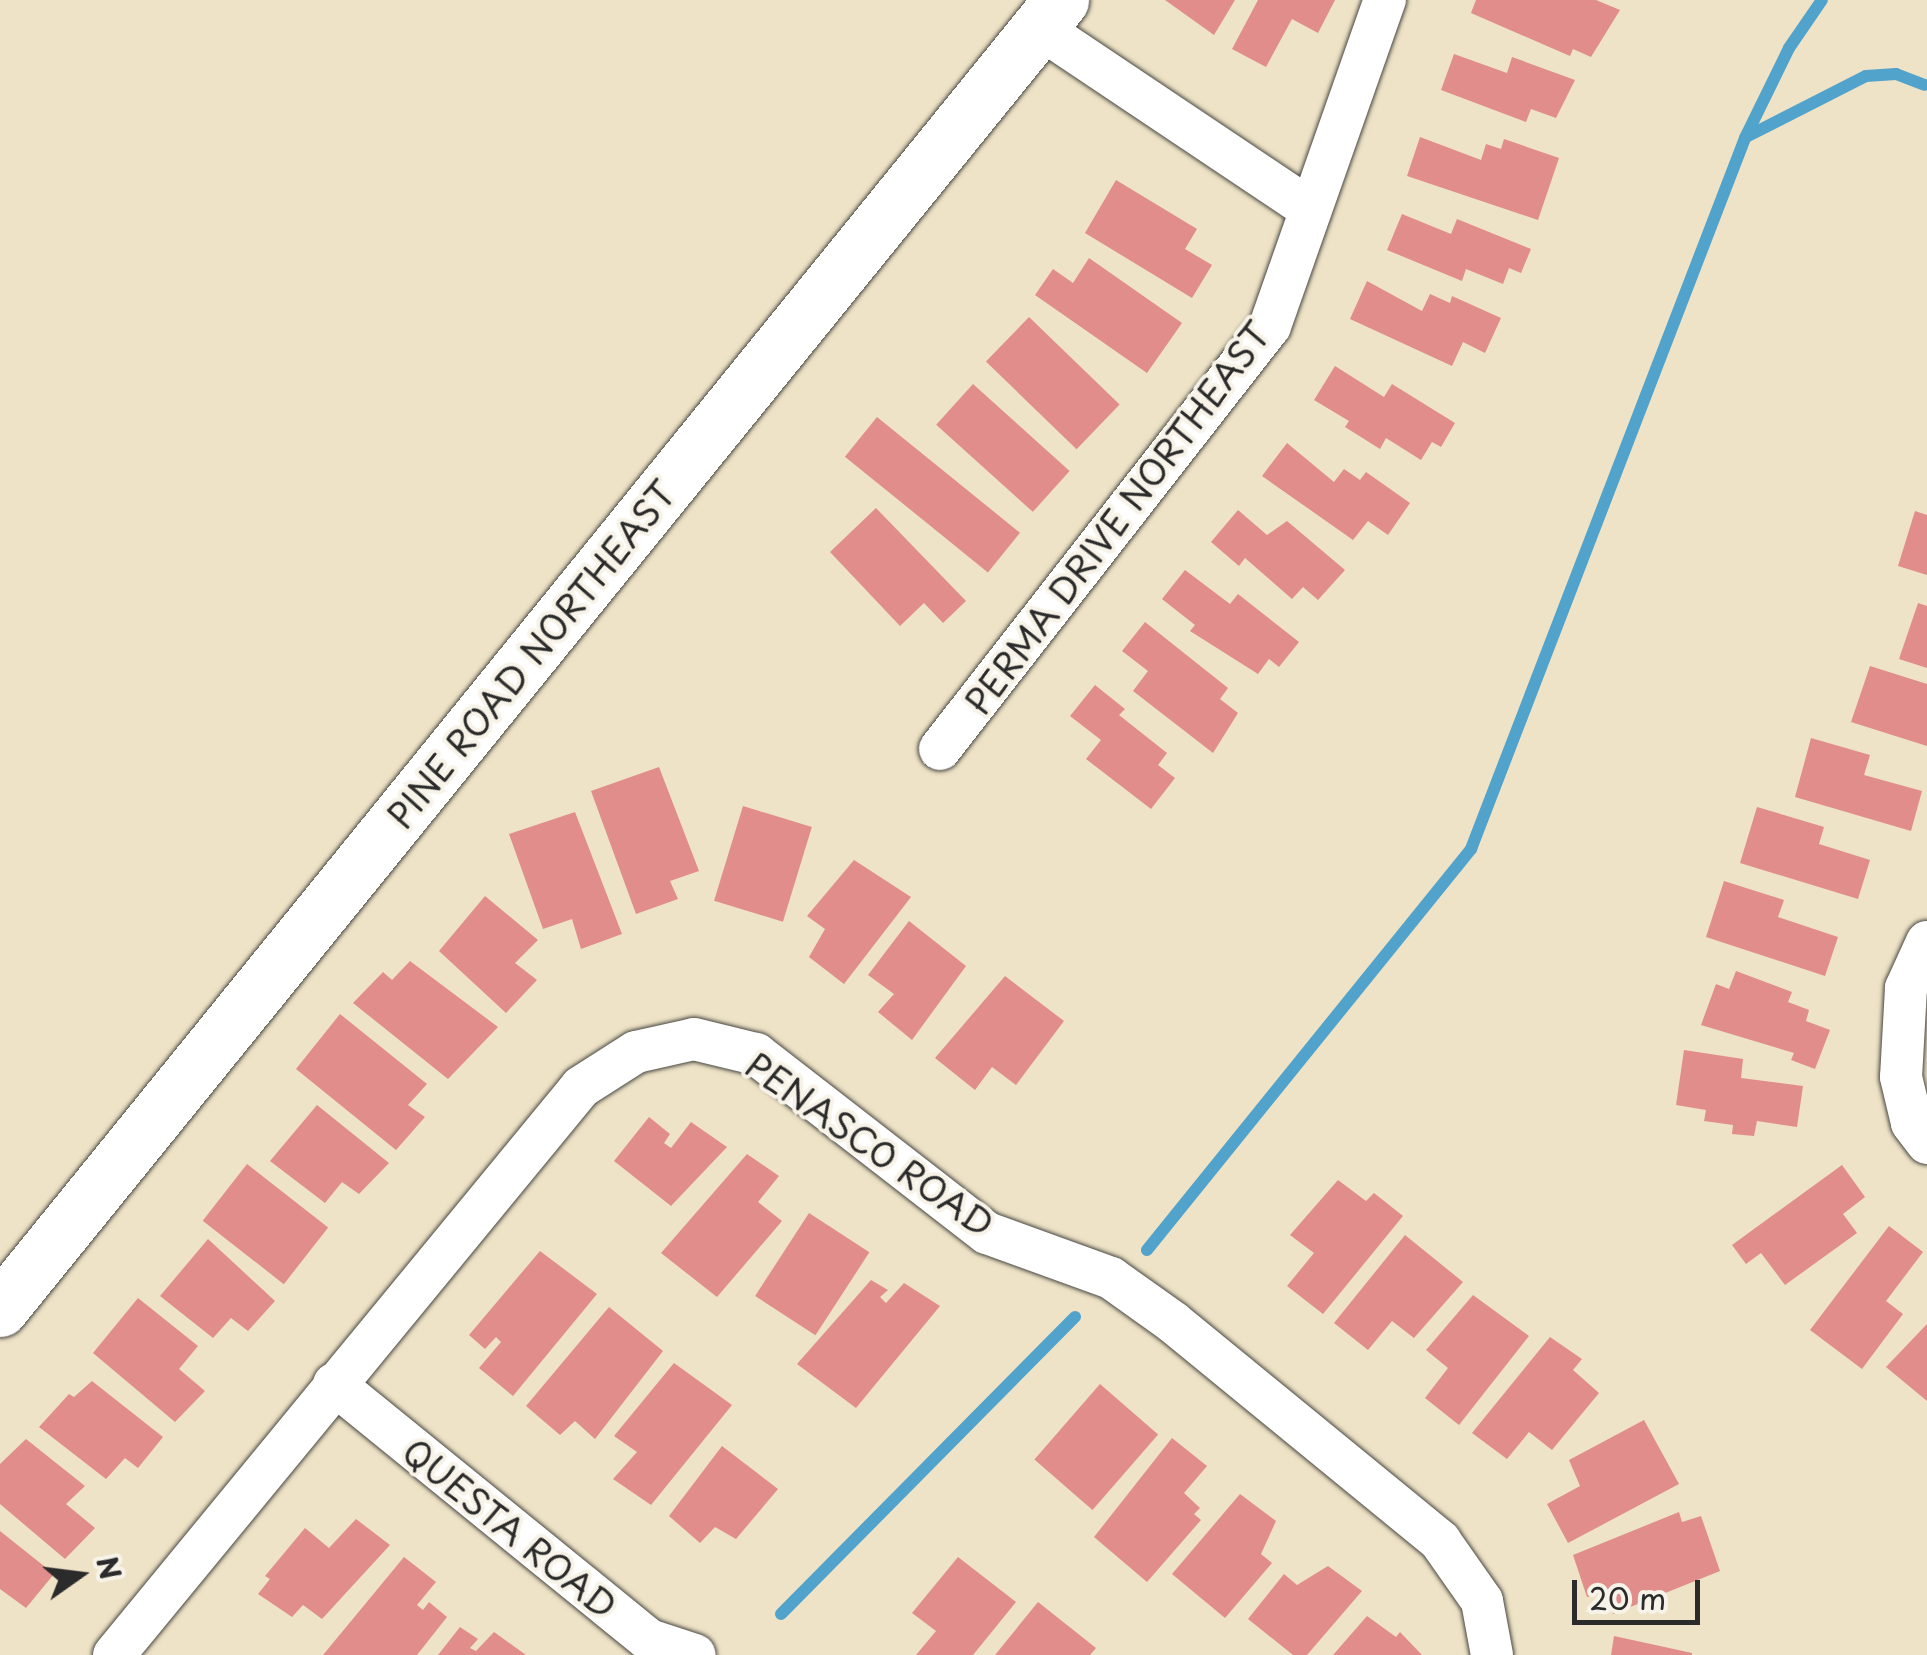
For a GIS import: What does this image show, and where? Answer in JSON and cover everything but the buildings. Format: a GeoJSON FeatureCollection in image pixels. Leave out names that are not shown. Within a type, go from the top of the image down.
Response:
{"type":"FeatureCollection","features":[{"type":"Feature","properties":{"kind":"street","name":"PERMA DRIVE NORTHEAST"},"geometry":{"type":"LineString","coordinates":[[940,748],[1270,326],[1386,0]]}},
{"type":"Feature","properties":{"kind":"street"},"geometry":{"type":"LineString","coordinates":[[1051,14],[1310,209]]}},
{"type":"Feature","properties":{"kind":"street","name":"PINE ROAD NORTHEAST"},"geometry":{"type":"LineString","coordinates":[[0,1309],[611,562],[710,426],[1051,14]]}},
{"type":"Feature","properties":{"kind":"street"},"geometry":{"type":"LineString","coordinates":[[1927,942],[1906,988],[1901,1077],[1912,1123],[1927,1143]]}},
{"type":"Feature","properties":{"kind":"street","name":"PENASCO ROAD"},"geometry":{"type":"LineString","coordinates":[[114,1655],[581,1087],[636,1052],[694,1038],[756,1054],[987,1233],[1111,1278],[1174,1322],[1440,1541],[1482,1601],[1492,1655]]}},
{"type":"Feature","properties":{"kind":"street","name":"QUESTA ROAD"},"geometry":{"type":"LineString","coordinates":[[334,1384],[649,1640],[695,1655]]}},
{"type":"Feature","properties":{"kind":"waterway"},"geometry":{"type":"LineString","coordinates":[[1147,1250],[1471,849],[1745,138],[1789,48],[1822,0]]}},
{"type":"Feature","properties":{"kind":"waterway"},"geometry":{"type":"LineString","coordinates":[[1748,136],[1866,76],[1896,74],[1924,85]]}},
{"type":"Feature","properties":{"kind":"waterway"},"geometry":{"type":"LineString","coordinates":[[781,1614],[1075,1317]]}}]}
